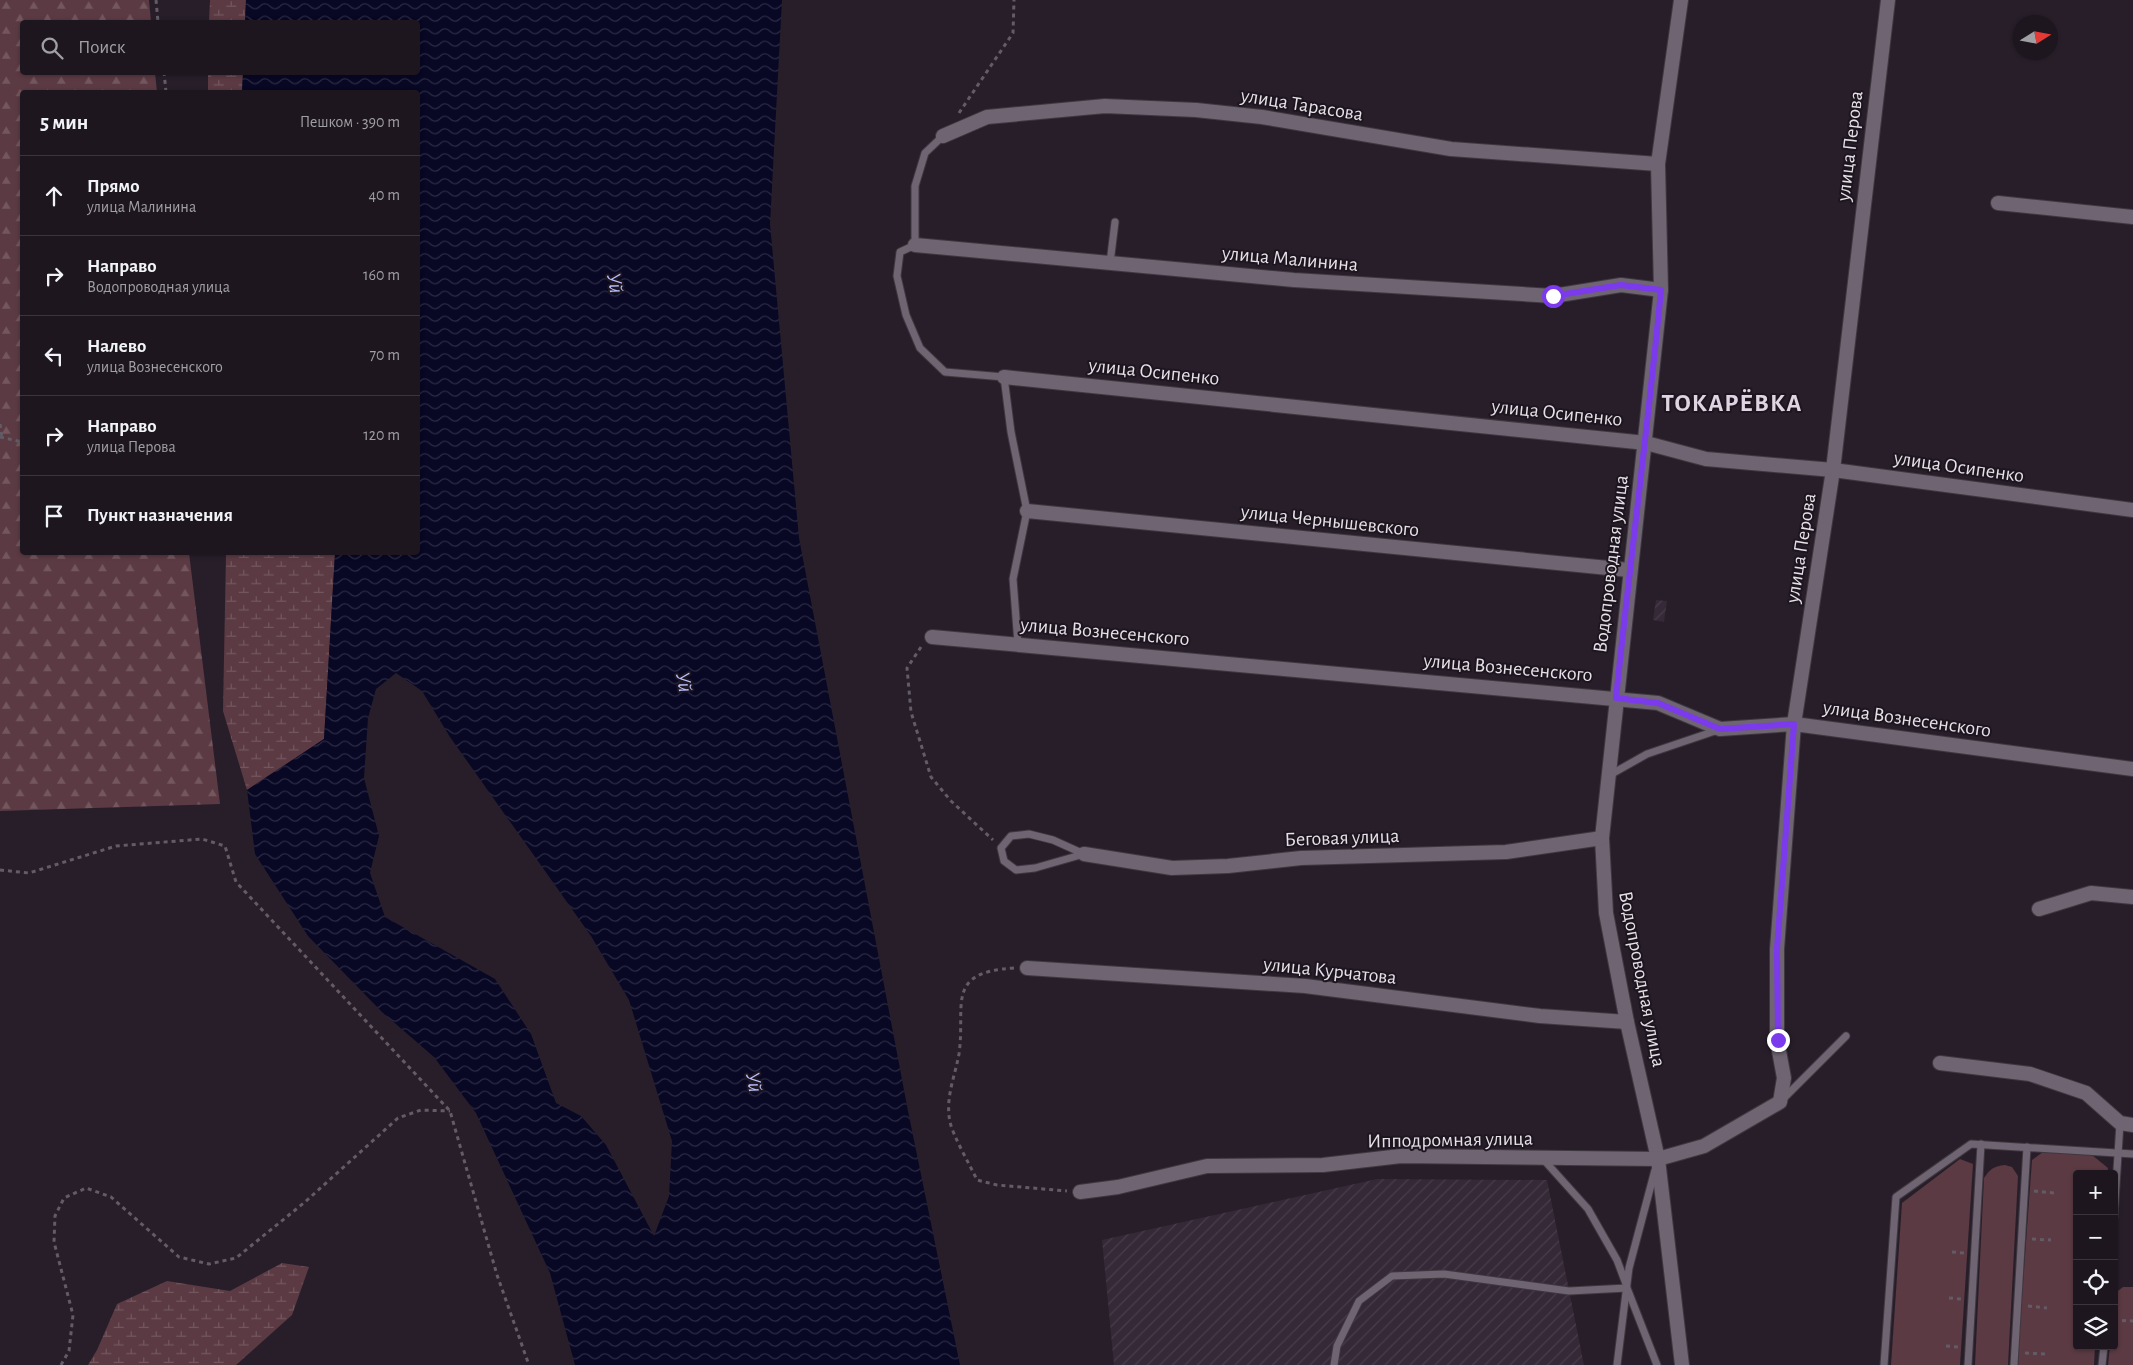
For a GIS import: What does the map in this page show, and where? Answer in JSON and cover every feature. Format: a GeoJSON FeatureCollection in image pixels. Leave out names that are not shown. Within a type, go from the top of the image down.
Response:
{"type":"FeatureCollection","features":[{"type":"Feature","properties":{"kind":"street","name":"Водопроводная улица"},"geometry":{"type":"LineString","coordinates":[[1681,0],[1658,164],[1661,290],[1646,443],[1629,570],[1602,838],[1606,913],[1627,1022],[1658,1159],[1682,1365]]}},
{"type":"Feature","properties":{"kind":"street","name":"улица Перова"},"geometry":{"type":"LineString","coordinates":[[1780,1102],[1784,1078],[1778,1040],[1777,949],[1794,724],[1833,470],[1888,0]]}},
{"type":"Feature","properties":{"kind":"street","name":"улица Тарасова"},"geometry":{"type":"LineString","coordinates":[[943,136],[987,117],[1105,106],[1125,106],[1196,110],[1262,117],[1451,149],[1658,164]]}},
{"type":"Feature","properties":{"kind":"street"},"geometry":{"type":"LineString","coordinates":[[1998,203],[2133,217]]}},
{"type":"Feature","properties":{"kind":"street","name":"улица Малинина"},"geometry":{"type":"LineString","coordinates":[[915,245],[1294,280],[1553,296],[1621,285],[1661,290]]}},
{"type":"Feature","properties":{"kind":"street","name":"улица Осипенко"},"geometry":{"type":"LineString","coordinates":[[1004,376],[1646,443],[1706,459],[1833,470],[2133,510]]}},
{"type":"Feature","properties":{"kind":"street","name":"улица Чернышевского"},"geometry":{"type":"LineString","coordinates":[[1027,511],[1629,570]]}},
{"type":"Feature","properties":{"kind":"street","name":"улица Вознесенского"},"geometry":{"type":"LineString","coordinates":[[932,637],[1616,698],[1658,703],[1720,729],[1794,724],[2133,770]]}},
{"type":"Feature","properties":{"kind":"street","name":"Беговая улица"},"geometry":{"type":"LineString","coordinates":[[1084,854],[1182,867],[1228,866],[1301,858],[1506,852],[1602,838]]}},
{"type":"Feature","properties":{"kind":"street"},"geometry":{"type":"LineString","coordinates":[[2039,909],[2091,893],[2133,897]]}},
{"type":"Feature","properties":{"kind":"street","name":"улица Курчатова"},"geometry":{"type":"LineString","coordinates":[[1027,968],[1306,986],[1540,1016],[1627,1022]]}},
{"type":"Feature","properties":{"kind":"street"},"geometry":{"type":"LineString","coordinates":[[1940,1062],[2030,1074],[2086,1093],[2126,1124]]}},
{"type":"Feature","properties":{"kind":"street","name":"Ипподромная улица"},"geometry":{"type":"LineString","coordinates":[[1080,1192],[1118,1187],[1207,1166],[1323,1165],[1401,1156],[1658,1159],[1704,1146],[1780,1102]]}},
{"type":"Feature","properties":{"kind":"lane"},"geometry":{"type":"LineString","coordinates":[[943,136],[925,152],[915,186],[915,245],[900,252],[897,276],[906,315],[920,348],[945,372],[1004,376],[1011,432],[1027,511],[1013,579],[1018,644]]}},
{"type":"Feature","properties":{"kind":"lane"},"geometry":{"type":"LineString","coordinates":[[1110,263],[1115,222]]}},
{"type":"Feature","properties":{"kind":"lane"},"geometry":{"type":"LineString","coordinates":[[1608,776],[1647,754],[1720,729]]}},
{"type":"Feature","properties":{"kind":"lane"},"geometry":{"type":"LineString","coordinates":[[1029,834],[1053,840],[1084,854],[1035,868],[1016,870],[1004,861],[1001,848],[1011,836],[1029,834]]}},
{"type":"Feature","properties":{"kind":"lane"},"geometry":{"type":"LineString","coordinates":[[1780,1102],[1846,1036]]}},
{"type":"Feature","properties":{"kind":"lane"},"geometry":{"type":"LineString","coordinates":[[2114,1215],[2119,1153],[2126,1124]]}},
{"type":"Feature","properties":{"kind":"lane"},"geometry":{"type":"LineString","coordinates":[[1884,1365],[1896,1197],[1970,1144],[2133,1154]]}},
{"type":"Feature","properties":{"kind":"lane"},"geometry":{"type":"LineString","coordinates":[[1968,1365],[1981,1144]]}},
{"type":"Feature","properties":{"kind":"lane"},"geometry":{"type":"LineString","coordinates":[[2014,1365],[2027,1147]]}},
{"type":"Feature","properties":{"kind":"lane"},"geometry":{"type":"LineString","coordinates":[[1543,1158],[1588,1209],[1617,1260],[1657,1365]]}},
{"type":"Feature","properties":{"kind":"lane"},"geometry":{"type":"LineString","coordinates":[[1617,1365],[1629,1268],[1658,1159]]}},
{"type":"Feature","properties":{"kind":"lane"},"geometry":{"type":"LineString","coordinates":[[1334,1365],[1337,1346],[1359,1302],[1392,1276],[1444,1274],[1569,1291],[1627,1288]]}},
{"type":"Feature","properties":{"kind":"lane"},"geometry":{"type":"LineString","coordinates":[[2102,1365],[2104,1350]]}},
{"type":"Feature","properties":{"kind":"path"},"geometry":{"type":"LineString","coordinates":[[156,0],[158,20]]}},
{"type":"Feature","properties":{"kind":"path"},"geometry":{"type":"LineString","coordinates":[[943,136],[1013,33],[1014,0]]}},
{"type":"Feature","properties":{"kind":"path"},"geometry":{"type":"LineString","coordinates":[[164,75],[166,90]]}},
{"type":"Feature","properties":{"kind":"path"},"geometry":{"type":"LineString","coordinates":[[0,424],[1,438],[20,442]]}},
{"type":"Feature","properties":{"kind":"path"},"geometry":{"type":"LineString","coordinates":[[932,637],[921,646],[907,668],[911,712],[931,777],[951,801],[1001,848]]}},
{"type":"Feature","properties":{"kind":"path"},"geometry":{"type":"LineString","coordinates":[[0,870],[29,873],[116,846],[202,838],[225,846],[236,882],[450,1111],[497,1275],[529,1365]]}},
{"type":"Feature","properties":{"kind":"path"},"geometry":{"type":"LineString","coordinates":[[1027,968],[996,969],[974,978],[961,995],[959,1054],[950,1085],[950,1121],[977,1180],[997,1185],[1080,1192]]}},
{"type":"Feature","properties":{"kind":"path"},"geometry":{"type":"LineString","coordinates":[[61,1365],[69,1351],[73,1315],[54,1242],[55,1216],[64,1198],[86,1188],[111,1197],[179,1257],[209,1264],[236,1258],[305,1202],[398,1118],[421,1110],[450,1111]]}},
{"type":"Feature","properties":{"kind":"path"},"geometry":{"type":"LineString","coordinates":[[2024,1191],[2054,1193]]}},
{"type":"Feature","properties":{"kind":"path"},"geometry":{"type":"LineString","coordinates":[[2022,1238],[2051,1240]]}},
{"type":"Feature","properties":{"kind":"path"},"geometry":{"type":"LineString","coordinates":[[2017,1305],[2047,1308]]}},
{"type":"Feature","properties":{"kind":"path"},"geometry":{"type":"LineString","coordinates":[[2118,1320],[2133,1322]]}},
{"type":"Feature","properties":{"kind":"path"},"geometry":{"type":"LineString","coordinates":[[2015,1352],[2045,1354]]}},
{"type":"Feature","properties":{"kind":"shaded area"},"geometry":{"type":"Polygon","coordinates":[[[1656,600],[1667,601],[1664,622],[1653,620],[1656,600]]]}},
{"type":"Feature","properties":{"kind":"shaded area"},"geometry":{"type":"Polygon","coordinates":[[[1377,1179],[1547,1180],[1584,1365],[1114,1365],[1102,1240],[1377,1179]]]}},
{"type":"Feature","properties":{"kind":"green space"},"geometry":{"type":"Polygon","coordinates":[[[0,0],[149,0],[151,20],[20,20],[20,75],[155,75],[157,90],[20,90],[20,555],[189,555],[220,804],[0,811],[0,0]]]}},
{"type":"Feature","properties":{"kind":"green space"},"geometry":{"type":"Polygon","coordinates":[[[210,0],[246,0],[245,20],[209,20],[210,0]]]}},
{"type":"Feature","properties":{"kind":"green space"},"geometry":{"type":"Polygon","coordinates":[[[208,75],[243,75],[242,90],[208,90],[208,75]]]}},
{"type":"Feature","properties":{"kind":"green space"},"geometry":{"type":"Polygon","coordinates":[[[226,555],[335,555],[324,739],[247,790],[223,711],[226,555]]]}},
{"type":"Feature","properties":{"kind":"green space"},"geometry":{"type":"Polygon","coordinates":[[[2043,1152],[2092,1155],[2108,1168],[2108,1170],[2073,1170],[2073,1350],[2095,1350],[2094,1365],[2017,1365],[2032,1160],[2043,1152]]]}},
{"type":"Feature","properties":{"kind":"green space"},"geometry":{"type":"Polygon","coordinates":[[[1960,1159],[1973,1164],[1960,1365],[1891,1365],[1902,1203],[1960,1159]]]}},
{"type":"Feature","properties":{"kind":"green space"},"geometry":{"type":"Polygon","coordinates":[[[2005,1165],[2012,1167],[2018,1176],[2008,1365],[1975,1365],[1984,1178],[1993,1168],[2005,1165]]]}},
{"type":"Feature","properties":{"kind":"green space"},"geometry":{"type":"Polygon","coordinates":[[[282,1263],[309,1267],[292,1315],[236,1365],[88,1365],[97,1350],[117,1304],[167,1281],[230,1291],[282,1263]]]}},
{"type":"Feature","properties":{"kind":"green space"},"geometry":{"type":"Polygon","coordinates":[[[2123,1287],[2133,1287],[2133,1365],[2108,1365],[2110,1350],[2118,1350],[2118,1291],[2123,1287]]]}},
{"type":"Feature","properties":{"kind":"water","name":"Уй"},"geometry":{"type":"Polygon","coordinates":[[[246,0],[782,0],[770,224],[799,538],[908,1111],[960,1365],[575,1365],[550,1273],[476,1113],[434,1057],[382,1012],[308,936],[255,854],[247,790],[324,739],[335,555],[420,555],[420,90],[242,90],[243,75],[420,75],[420,20],[245,20],[246,0]],[[396,673],[376,689],[368,718],[364,778],[379,836],[370,873],[385,917],[495,979],[531,1034],[556,1103],[581,1116],[606,1145],[654,1236],[669,1196],[672,1141],[629,1000],[591,936],[450,737],[422,691],[396,673]]]}},
{"type":"Feature","properties":{"kind":"district","name":"ТОКАРЁВКА"},"geometry":{"type":"Point","coordinates":[1732,403]}},
{"type":"Feature","properties":{"kind":"route"},"geometry":{"type":"LineString","coordinates":[[1553,296],[1621,285],[1661,290],[1646,443],[1629,570],[1616,698],[1658,703],[1720,729],[1794,724],[1777,949],[1778,1040]]}}]}
